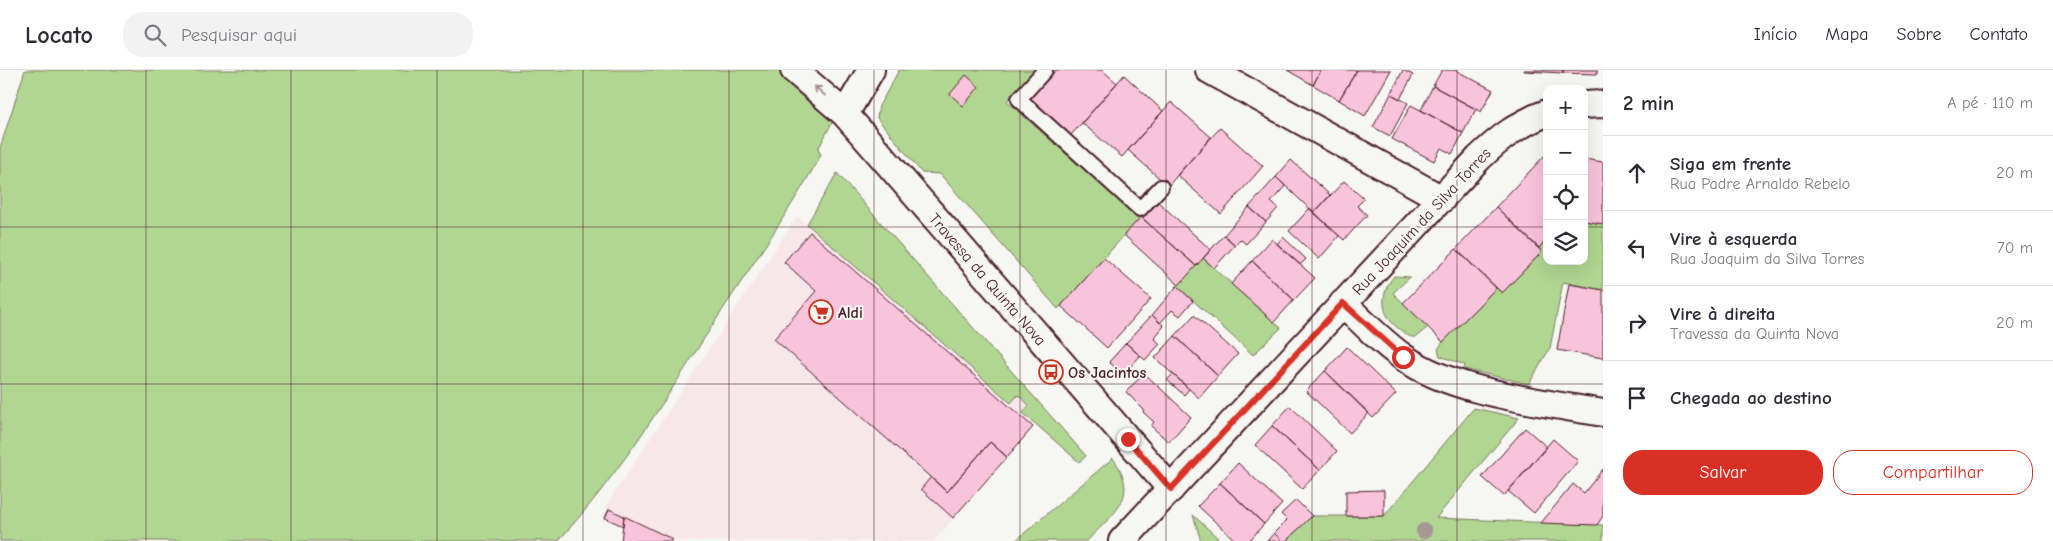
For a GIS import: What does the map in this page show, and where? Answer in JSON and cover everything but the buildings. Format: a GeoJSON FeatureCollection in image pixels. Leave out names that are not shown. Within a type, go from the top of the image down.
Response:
{"type":"FeatureCollection","features":[{"type":"Feature","properties":{"kind":"street","name":"Travessa da Quinta Nova"},"geometry":{"type":"LineString","coordinates":[[794,70],[845,114],[1171,489]]}},
{"type":"Feature","properties":{"kind":"street"},"geometry":{"type":"LineString","coordinates":[[845,114],[871,70]]}},
{"type":"Feature","properties":{"kind":"street"},"geometry":{"type":"LineString","coordinates":[[1209,70],[1442,199]]}},
{"type":"Feature","properties":{"kind":"street"},"geometry":{"type":"LineString","coordinates":[[1588,105],[1603,104]]}},
{"type":"Feature","properties":{"kind":"street","name":"Rua Joaquim da Silva Torres"},"geometry":{"type":"LineString","coordinates":[[1122,541],[1343,303],[1501,138],[1525,121],[1543,114]]}},
{"type":"Feature","properties":{"kind":"street"},"geometry":{"type":"LineString","coordinates":[[1343,303],[1383,341],[1403,357],[1425,370],[1460,383],[1603,413]]}},
{"type":"Feature","properties":{"kind":"lane"},"geometry":{"type":"LineString","coordinates":[[1046,70],[1019,99],[1140,209],[1161,187]]}},
{"type":"Feature","properties":{"kind":"shaded area","name":"Aldi"},"geometry":{"type":"Polygon","coordinates":[[[797,216],[1011,403],[1018,395],[1030,405],[1023,413],[1035,424],[934,541],[675,541],[605,507],[797,216]]]}},
{"type":"Feature","properties":{"kind":"green space"},"geometry":{"type":"Polygon","coordinates":[[[25,70],[780,70],[823,104],[834,119],[818,149],[821,155],[810,175],[666,399],[604,486],[558,541],[0,541],[0,148],[25,70]]]}},
{"type":"Feature","properties":{"kind":"green space"},"geometry":{"type":"Polygon","coordinates":[[[899,70],[1035,70],[1007,101],[1139,219],[1058,309],[940,174],[922,173],[877,118],[879,106],[899,70]]]}},
{"type":"Feature","properties":{"kind":"green space"},"geometry":{"type":"Polygon","coordinates":[[[837,173],[1086,456],[1079,462],[1023,413],[1029,405],[1018,395],[1011,403],[807,224],[837,173]]]}},
{"type":"Feature","properties":{"kind":"green space"},"geometry":{"type":"Polygon","coordinates":[[[1588,222],[1603,224],[1603,290],[1563,282],[1550,348],[1529,384],[1464,369],[1465,365],[1440,356],[1438,349],[1443,342],[1496,288],[1502,293],[1542,252],[1539,248],[1543,244],[1543,265],[1588,265],[1588,222]]]}},
{"type":"Feature","properties":{"kind":"green space"},"geometry":{"type":"Polygon","coordinates":[[[1203,258],[1281,328],[1253,355],[1177,286],[1203,258]]]}},
{"type":"Feature","properties":{"kind":"green space"},"geometry":{"type":"Polygon","coordinates":[[[1394,276],[1410,277],[1393,293],[1428,327],[1416,337],[1409,336],[1395,326],[1386,313],[1384,298],[1389,283],[1394,276]]]}},
{"type":"Feature","properties":{"kind":"green space"},"geometry":{"type":"Polygon","coordinates":[[[1474,408],[1519,418],[1436,518],[1603,525],[1603,541],[1286,541],[1312,516],[1384,516],[1474,408]]]}},
{"type":"Feature","properties":{"kind":"green space"},"geometry":{"type":"Polygon","coordinates":[[[1113,458],[1125,484],[1121,504],[1087,541],[1015,541],[1113,458]]]}},
{"type":"Feature","properties":{"kind":"green space"},"geometry":{"type":"Polygon","coordinates":[[[1193,515],[1221,541],[1201,541],[1193,515]]]}},
{"type":"Feature","properties":{"kind":"place","name":"Aldi"},"geometry":{"type":"Point","coordinates":[821,312]}},
{"type":"Feature","properties":{"kind":"place","name":"Os Jacintos"},"geometry":{"type":"Point","coordinates":[1051,372]}},
{"type":"Feature","properties":{"kind":"route"},"geometry":{"type":"LineString","coordinates":[[1128,439],[1171,489],[1343,303],[1403,357]]}}]}
